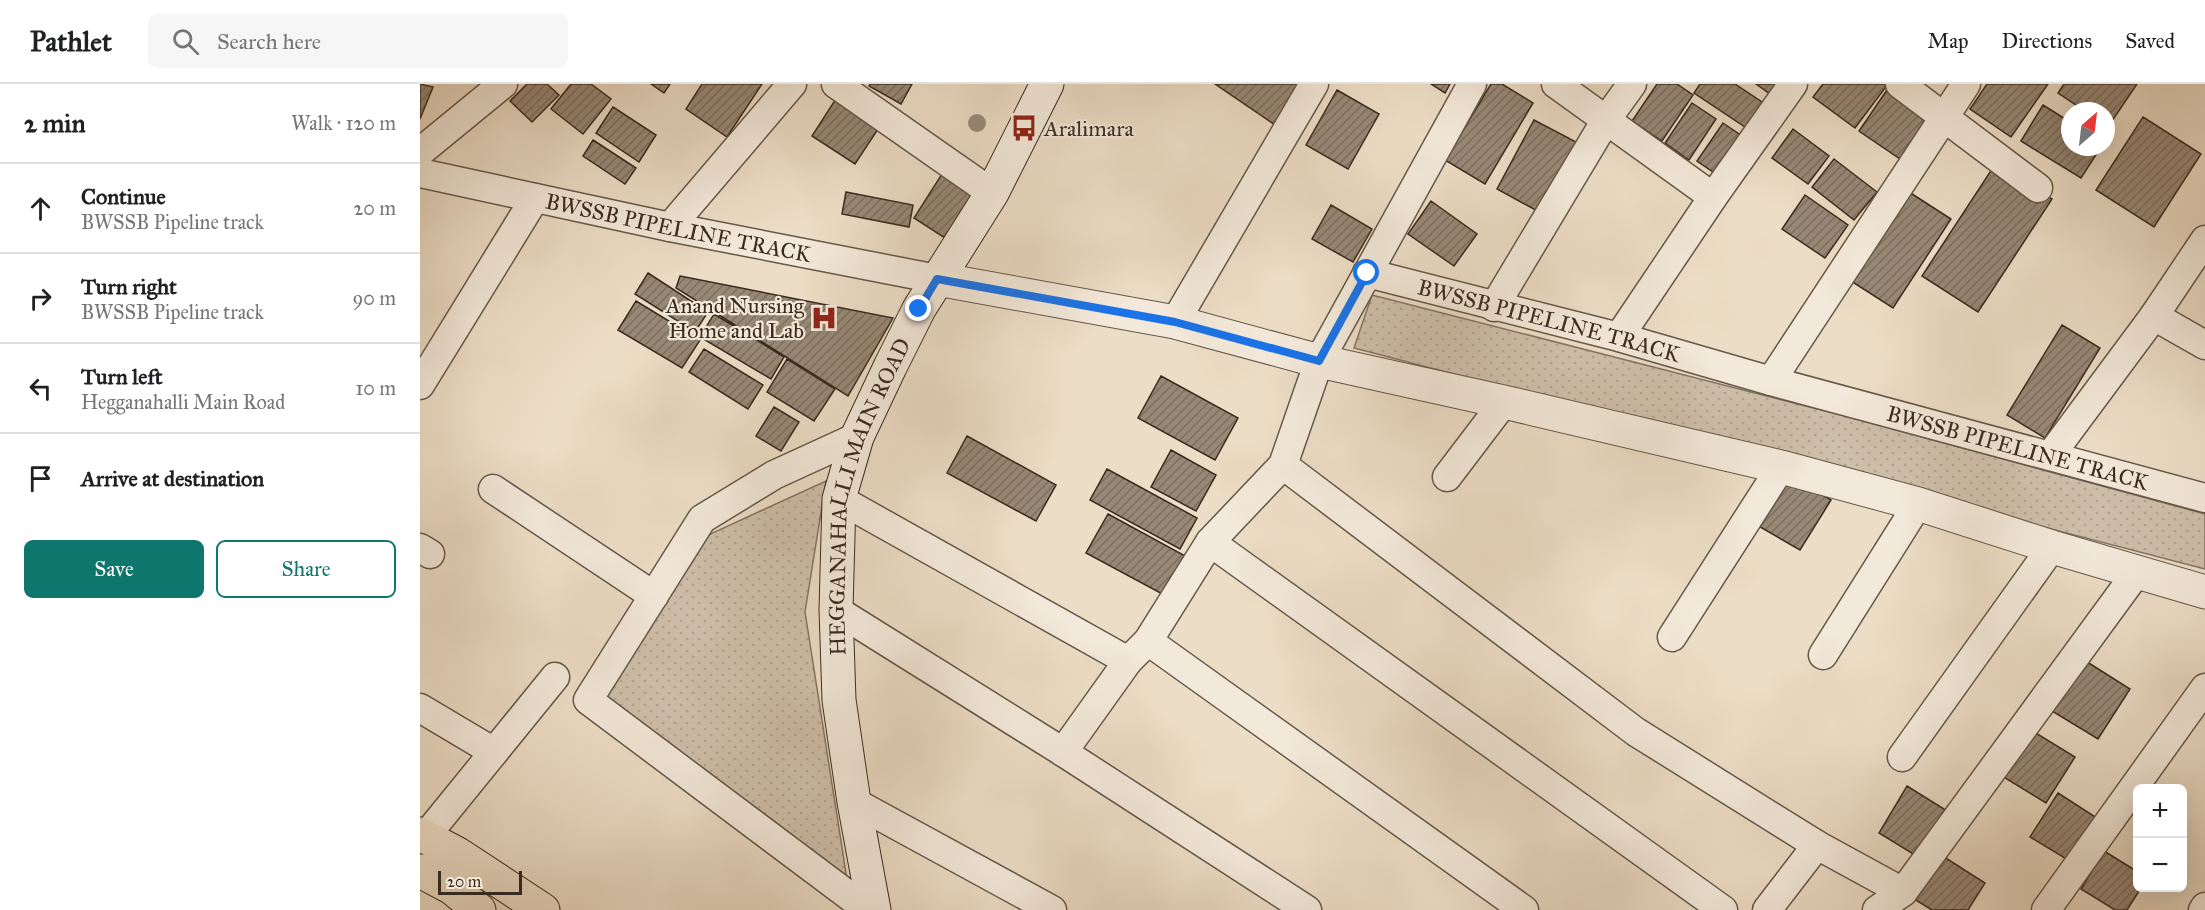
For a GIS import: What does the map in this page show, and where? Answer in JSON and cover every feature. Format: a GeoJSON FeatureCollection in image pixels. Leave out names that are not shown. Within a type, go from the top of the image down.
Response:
{"type":"FeatureCollection","features":[{"type":"Feature","properties":{"kind":"main road"},"geometry":{"type":"LineString","coordinates":[[423,835],[458,854],[543,910]]}},
{"type":"Feature","properties":{"kind":"main road"},"geometry":{"type":"LineString","coordinates":[[420,871],[452,888],[479,910]]}},
{"type":"Feature","properties":{"kind":"street"},"geometry":{"type":"LineString","coordinates":[[420,152],[503,84]]}},
{"type":"Feature","properties":{"kind":"street"},"geometry":{"type":"LineString","coordinates":[[670,227],[792,84]]}},
{"type":"Feature","properties":{"kind":"street"},"geometry":{"type":"LineString","coordinates":[[836,84],[992,193]]}},
{"type":"Feature","properties":{"kind":"street","name":"HEGGANAHALLI MAIN ROAD"},"geometry":{"type":"LineString","coordinates":[[874,910],[854,802],[839,700],[836,610],[839,500],[857,437],[919,309],[992,193],[1047,84]]}},
{"type":"Feature","properties":{"kind":"street"},"geometry":{"type":"LineString","coordinates":[[1175,322],[1314,84]]}},
{"type":"Feature","properties":{"kind":"street"},"geometry":{"type":"LineString","coordinates":[[1063,752],[1138,651],[1210,543],[1284,465],[1319,361],[1472,84]]}},
{"type":"Feature","properties":{"kind":"street"},"geometry":{"type":"LineString","coordinates":[[1556,84],[1713,197]]}},
{"type":"Feature","properties":{"kind":"street"},"geometry":{"type":"LineString","coordinates":[[1494,306],[1606,120],[1632,84]]}},
{"type":"Feature","properties":{"kind":"street"},"geometry":{"type":"LineString","coordinates":[[1619,337],[1713,197],[1793,84]]}},
{"type":"Feature","properties":{"kind":"street"},"geometry":{"type":"LineString","coordinates":[[1900,84],[2038,188]]}},
{"type":"Feature","properties":{"kind":"street"},"geometry":{"type":"LineString","coordinates":[[1771,381],[1966,84]]}},
{"type":"Feature","properties":{"kind":"street","name":"BWSSB PIPELINE TRACK"},"geometry":{"type":"LineString","coordinates":[[420,173],[670,227],[937,279]]}},
{"type":"Feature","properties":{"kind":"street"},"geometry":{"type":"LineString","coordinates":[[420,385],[535,198]]}},
{"type":"Feature","properties":{"kind":"street"},"geometry":{"type":"LineString","coordinates":[[2050,456],[2154,316],[2205,240]]}},
{"type":"Feature","properties":{"kind":"street","name":"BWSSB PIPELINE TRACK"},"geometry":{"type":"LineString","coordinates":[[1367,273],[1619,337],[1771,381],[2205,498]]}},
{"type":"Feature","properties":{"kind":"street"},"geometry":{"type":"LineString","coordinates":[[937,279],[1175,322],[1319,361],[1780,466],[1918,504],[2052,547],[2205,592]]}},
{"type":"Feature","properties":{"kind":"street"},"geometry":{"type":"LineString","coordinates":[[2154,316],[2205,345]]}},
{"type":"Feature","properties":{"kind":"street"},"geometry":{"type":"LineString","coordinates":[[1447,477],[1504,402]]}},
{"type":"Feature","properties":{"kind":"street"},"geometry":{"type":"LineString","coordinates":[[857,437],[774,476],[702,519],[588,700],[868,910]]}},
{"type":"Feature","properties":{"kind":"street"},"geometry":{"type":"LineString","coordinates":[[1284,465],[1636,732],[1817,845],[1903,892]]}},
{"type":"Feature","properties":{"kind":"street"},"geometry":{"type":"LineString","coordinates":[[1672,637],[1780,466]]}},
{"type":"Feature","properties":{"kind":"street"},"geometry":{"type":"LineString","coordinates":[[493,489],[654,596]]}},
{"type":"Feature","properties":{"kind":"street"},"geometry":{"type":"LineString","coordinates":[[839,500],[1138,651],[1524,910]]}},
{"type":"Feature","properties":{"kind":"street"},"geometry":{"type":"LineString","coordinates":[[1823,656],[1918,504]]}},
{"type":"Feature","properties":{"kind":"street"},"geometry":{"type":"LineString","coordinates":[[1210,543],[1724,910]]}},
{"type":"Feature","properties":{"kind":"street"},"geometry":{"type":"LineString","coordinates":[[1902,757],[2052,547]]}},
{"type":"Feature","properties":{"kind":"street"},"geometry":{"type":"LineString","coordinates":[[1877,910],[1903,892],[2137,572]]}},
{"type":"Feature","properties":{"kind":"street"},"geometry":{"type":"LineString","coordinates":[[836,610],[1063,752],[1307,910]]}},
{"type":"Feature","properties":{"kind":"street"},"geometry":{"type":"LineString","coordinates":[[423,835],[555,677]]}},
{"type":"Feature","properties":{"kind":"street"},"geometry":{"type":"LineString","coordinates":[[2046,910],[2205,688]]}},
{"type":"Feature","properties":{"kind":"street"},"geometry":{"type":"LineString","coordinates":[[420,708],[494,752]]}},
{"type":"Feature","properties":{"kind":"street"},"geometry":{"type":"LineString","coordinates":[[854,802],[1052,910]]}},
{"type":"Feature","properties":{"kind":"street"},"geometry":{"type":"LineString","coordinates":[[1767,910],[1817,845]]}},
{"type":"Feature","properties":{"kind":"shaded area"},"geometry":{"type":"Polygon","coordinates":[[[1372,295],[1837,414],[2205,514],[2205,569],[1354,348],[1372,295]]]}},
{"type":"Feature","properties":{"kind":"shaded area"},"geometry":{"type":"Polygon","coordinates":[[[826,481],[805,612],[848,886],[601,696],[706,536],[826,481]]]}},
{"type":"Feature","properties":{"kind":"building"},"geometry":{"type":"Polygon","coordinates":[[[420,84],[433,87],[420,119],[420,84]]]}},
{"type":"Feature","properties":{"kind":"building"},"geometry":{"type":"Polygon","coordinates":[[[527,84],[547,84],[559,95],[532,122],[510,101],[527,84]]]}},
{"type":"Feature","properties":{"kind":"building"},"geometry":{"type":"Polygon","coordinates":[[[571,84],[591,84],[611,99],[583,134],[551,109],[571,84]]]}},
{"type":"Feature","properties":{"kind":"building"},"geometry":{"type":"Polygon","coordinates":[[[651,84],[670,84],[664,93],[651,84]]]}},
{"type":"Feature","properties":{"kind":"building"},"geometry":{"type":"Polygon","coordinates":[[[702,84],[762,84],[727,137],[686,109],[702,84]]]}},
{"type":"Feature","properties":{"kind":"building"},"geometry":{"type":"Polygon","coordinates":[[[870,84],[912,84],[901,104],[869,86],[870,84]]]}},
{"type":"Feature","properties":{"kind":"building"},"geometry":{"type":"Polygon","coordinates":[[[1215,84],[1312,84],[1281,129],[1215,84]]]}},
{"type":"Feature","properties":{"kind":"building"},"geometry":{"type":"Polygon","coordinates":[[[1431,84],[1450,84],[1445,93],[1431,84]]]}},
{"type":"Feature","properties":{"kind":"building"},"geometry":{"type":"Polygon","coordinates":[[[1491,84],[1502,84],[1533,103],[1485,184],[1445,160],[1491,84]]]}},
{"type":"Feature","properties":{"kind":"building"},"geometry":{"type":"Polygon","coordinates":[[[1657,84],[1677,84],[1693,95],[1662,141],[1632,121],[1657,84]]]}},
{"type":"Feature","properties":{"kind":"building"},"geometry":{"type":"Polygon","coordinates":[[[1700,84],[1735,84],[1771,108],[1754,133],[1694,93],[1700,84]]]}},
{"type":"Feature","properties":{"kind":"building"},"geometry":{"type":"Polygon","coordinates":[[[1756,84],[1787,84],[1777,99],[1756,84]]]}},
{"type":"Feature","properties":{"kind":"building"},"geometry":{"type":"Polygon","coordinates":[[[1823,84],[1888,84],[1855,128],[1813,97],[1823,84]]]}},
{"type":"Feature","properties":{"kind":"building"},"geometry":{"type":"Polygon","coordinates":[[[1891,84],[1935,113],[1903,161],[1859,131],[1891,84]]]}},
{"type":"Feature","properties":{"kind":"building"},"geometry":{"type":"Polygon","coordinates":[[[1987,84],[2048,84],[2011,137],[1970,109],[1987,84]]]}},
{"type":"Feature","properties":{"kind":"building"},"geometry":{"type":"Polygon","coordinates":[[[2064,84],[2137,84],[2115,117],[2115,102],[2072,102],[2058,93],[2064,84]]]}},
{"type":"Feature","properties":{"kind":"building"},"geometry":{"type":"Polygon","coordinates":[[[1337,90],[1379,114],[1348,169],[1306,145],[1337,90]]]}},
{"type":"Feature","properties":{"kind":"building"},"geometry":{"type":"Polygon","coordinates":[[[841,91],[884,120],[855,164],[812,136],[841,91]]]}},
{"type":"Feature","properties":{"kind":"building"},"geometry":{"type":"Polygon","coordinates":[[[1692,103],[1716,119],[1689,160],[1665,143],[1692,103]]]}},
{"type":"Feature","properties":{"kind":"building"},"geometry":{"type":"Polygon","coordinates":[[[2043,105],[2061,116],[2061,156],[2095,156],[2081,178],[2021,141],[2043,105]]]}},
{"type":"Feature","properties":{"kind":"building"},"geometry":{"type":"Polygon","coordinates":[[[613,107],[656,135],[639,162],[596,133],[613,107]]]}},
{"type":"Feature","properties":{"kind":"building"},"geometry":{"type":"Polygon","coordinates":[[[2143,117],[2201,154],[2154,227],[2096,190],[2143,117]]]}},
{"type":"Feature","properties":{"kind":"building"},"geometry":{"type":"Polygon","coordinates":[[[1534,120],[1578,143],[1541,213],[1497,189],[1534,120]]]}},
{"type":"Feature","properties":{"kind":"building"},"geometry":{"type":"Polygon","coordinates":[[[1723,123],[1742,136],[1716,174],[1697,161],[1723,123]]]}},
{"type":"Feature","properties":{"kind":"building"},"geometry":{"type":"Polygon","coordinates":[[[1793,129],[1829,156],[1808,184],[1772,158],[1793,129]]]}},
{"type":"Feature","properties":{"kind":"building"},"geometry":{"type":"Polygon","coordinates":[[[593,140],[636,168],[625,184],[583,156],[593,140]]]}},
{"type":"Feature","properties":{"kind":"building"},"geometry":{"type":"Polygon","coordinates":[[[1834,159],[1877,192],[1854,220],[1812,187],[1834,159]]]}},
{"type":"Feature","properties":{"kind":"building"},"geometry":{"type":"Polygon","coordinates":[[[1996,163],[2052,199],[1978,312],[1922,276],[1996,163]]]}},
{"type":"Feature","properties":{"kind":"building"},"geometry":{"type":"Polygon","coordinates":[[[942,174],[976,196],[948,240],[914,218],[942,174]]]}},
{"type":"Feature","properties":{"kind":"building"},"geometry":{"type":"Polygon","coordinates":[[[846,192],[913,205],[909,227],[842,214],[846,192]]]}},
{"type":"Feature","properties":{"kind":"building"},"geometry":{"type":"Polygon","coordinates":[[[1909,192],[1951,219],[1893,308],[1851,281],[1909,192]]]}},
{"type":"Feature","properties":{"kind":"building"},"geometry":{"type":"Polygon","coordinates":[[[1805,195],[1848,225],[1825,258],[1782,229],[1805,195]]]}},
{"type":"Feature","properties":{"kind":"building"},"geometry":{"type":"Polygon","coordinates":[[[1431,201],[1477,234],[1454,266],[1408,234],[1431,201]]]}},
{"type":"Feature","properties":{"kind":"building"},"geometry":{"type":"Polygon","coordinates":[[[1331,205],[1372,229],[1353,262],[1312,239],[1331,205]]]}},
{"type":"Feature","properties":{"kind":"building"},"geometry":{"type":"Polygon","coordinates":[[[648,273],[708,312],[695,332],[635,294],[648,273]]]}},
{"type":"Feature","properties":{"kind":"building"},"geometry":{"type":"Polygon","coordinates":[[[680,276],[893,318],[848,396],[676,288],[680,276]]]}},
{"type":"Feature","properties":{"kind":"building"},"geometry":{"type":"Polygon","coordinates":[[[636,301],[700,340],[682,368],[618,330],[636,301]]]}},
{"type":"Feature","properties":{"kind":"building"},"geometry":{"type":"Polygon","coordinates":[[[714,314],[784,357],[771,379],[700,337],[714,314]]]}},
{"type":"Feature","properties":{"kind":"building"},"geometry":{"type":"Polygon","coordinates":[[[2062,325],[2100,348],[2045,438],[2007,415],[2062,325]]]}},
{"type":"Feature","properties":{"kind":"building"},"geometry":{"type":"Polygon","coordinates":[[[704,349],[763,385],[748,409],[689,372],[704,349]]]}},
{"type":"Feature","properties":{"kind":"building"},"geometry":{"type":"Polygon","coordinates":[[[787,359],[835,389],[814,421],[767,392],[787,359]]]}},
{"type":"Feature","properties":{"kind":"building"},"geometry":{"type":"Polygon","coordinates":[[[1161,376],[1238,418],[1215,460],[1138,418],[1161,376]]]}},
{"type":"Feature","properties":{"kind":"building"},"geometry":{"type":"Polygon","coordinates":[[[774,407],[799,422],[781,451],[756,436],[774,407]]]}},
{"type":"Feature","properties":{"kind":"building"},"geometry":{"type":"Polygon","coordinates":[[[967,436],[1056,485],[1036,521],[947,473],[967,436]]]}},
{"type":"Feature","properties":{"kind":"building"},"geometry":{"type":"Polygon","coordinates":[[[1171,450],[1216,475],[1196,511],[1151,487],[1171,450]]]}},
{"type":"Feature","properties":{"kind":"building"},"geometry":{"type":"Polygon","coordinates":[[[1107,469],[1197,518],[1180,549],[1090,500],[1107,469]]]}},
{"type":"Feature","properties":{"kind":"building"},"geometry":{"type":"Polygon","coordinates":[[[1787,472],[1831,500],[1800,550],[1755,524],[1787,472]]]}},
{"type":"Feature","properties":{"kind":"building"},"geometry":{"type":"Polygon","coordinates":[[[1108,514],[1187,557],[1166,596],[1086,553],[1108,514]]]}},
{"type":"Feature","properties":{"kind":"building"},"geometry":{"type":"Polygon","coordinates":[[[2084,660],[2130,689],[2098,739],[2052,711],[2084,660]]]}},
{"type":"Feature","properties":{"kind":"building"},"geometry":{"type":"Polygon","coordinates":[[[2031,730],[2075,757],[2046,803],[2002,776],[2031,730]]]}},
{"type":"Feature","properties":{"kind":"building"},"geometry":{"type":"Polygon","coordinates":[[[1907,786],[1952,814],[1923,860],[1879,833],[1907,786]]]}},
{"type":"Feature","properties":{"kind":"building"},"geometry":{"type":"Polygon","coordinates":[[[2058,793],[2100,820],[2073,863],[2030,837],[2058,793]]]}},
{"type":"Feature","properties":{"kind":"building"},"geometry":{"type":"Polygon","coordinates":[[[2104,851],[2133,869],[2133,892],[2138,892],[2127,910],[2115,910],[2081,889],[2104,851]]]}},
{"type":"Feature","properties":{"kind":"building"},"geometry":{"type":"Polygon","coordinates":[[[1941,855],[1985,883],[1968,910],[1932,910],[1914,899],[1941,855]]]}},
{"type":"Feature","properties":{"kind":"place","name":"Aralimara"},"geometry":{"type":"Point","coordinates":[1024,128]}},
{"type":"Feature","properties":{"kind":"place","name":"Anand Nursing Home and Lab"},"geometry":{"type":"Point","coordinates":[824,318]}},
{"type":"Feature","properties":{"kind":"route"},"geometry":{"type":"LineString","coordinates":[[919,309],[937,279],[1175,322],[1319,361],[1367,273]]}}]}
